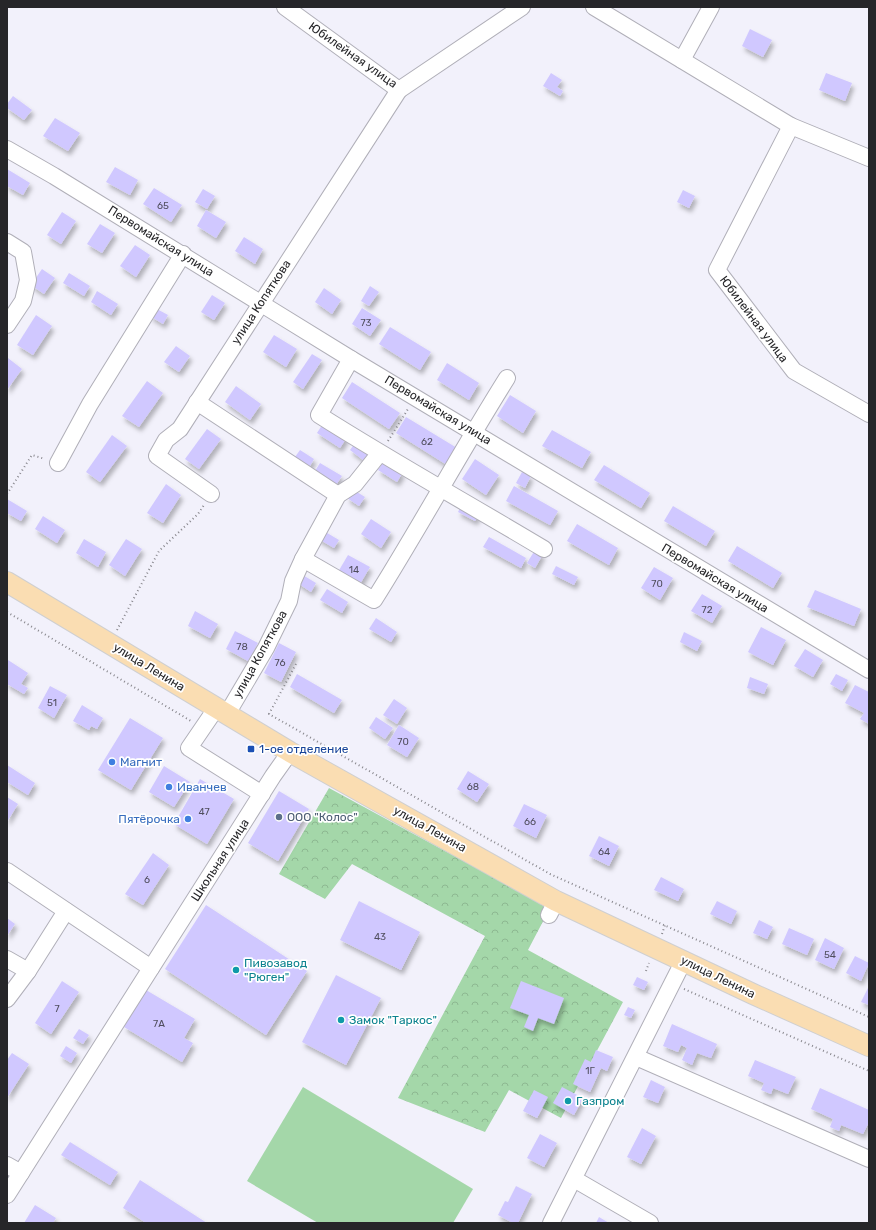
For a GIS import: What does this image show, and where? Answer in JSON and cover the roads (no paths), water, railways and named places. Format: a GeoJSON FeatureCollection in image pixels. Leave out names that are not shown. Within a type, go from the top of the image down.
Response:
{"type":"FeatureCollection","features":[{"type":"Feature","properties":{"kind":"main road","name":"улица Ленина"},"geometry":{"type":"LineString","coordinates":[[7,582],[552,908],[684,960],[753,994],[869,1046]]}},
{"type":"Feature","properties":{"kind":"street","name":"Юбилейная улица"},"geometry":{"type":"LineString","coordinates":[[285,7],[399,90],[522,7]]}},
{"type":"Feature","properties":{"kind":"street"},"geometry":{"type":"LineString","coordinates":[[594,7],[791,126],[869,158]]}},
{"type":"Feature","properties":{"kind":"street"},"geometry":{"type":"LineString","coordinates":[[682,60],[711,7]]}},
{"type":"Feature","properties":{"kind":"street","name":"улица Копяткова"},"geometry":{"type":"LineString","coordinates":[[211,494],[157,456],[166,440],[180,429],[399,90]]}},
{"type":"Feature","properties":{"kind":"street","name":"Юбилейная улица"},"geometry":{"type":"LineString","coordinates":[[791,126],[717,270],[794,371],[869,414]]}},
{"type":"Feature","properties":{"kind":"street","name":"Первомайская улица"},"geometry":{"type":"LineString","coordinates":[[7,149],[183,254],[351,359],[474,431],[869,670]]}},
{"type":"Feature","properties":{"kind":"street"},"geometry":{"type":"LineString","coordinates":[[7,242],[23,252],[28,280],[23,301],[7,325]]}},
{"type":"Feature","properties":{"kind":"street"},"geometry":{"type":"LineString","coordinates":[[58,462],[90,404],[183,254]]}},
{"type":"Feature","properties":{"kind":"street"},"geometry":{"type":"LineString","coordinates":[[351,359],[319,415],[379,454],[441,487],[544,549]]}},
{"type":"Feature","properties":{"kind":"street"},"geometry":{"type":"LineString","coordinates":[[303,559],[374,600],[414,537],[441,487],[506,378]]}},
{"type":"Feature","properties":{"kind":"street"},"geometry":{"type":"LineString","coordinates":[[197,402],[338,495]]}},
{"type":"Feature","properties":{"kind":"street","name":"улица Копяткова"},"geometry":{"type":"LineString","coordinates":[[262,794],[189,748],[202,728],[222,710],[266,648],[289,601],[293,581],[303,559],[338,495],[355,484],[379,454]]}},
{"type":"Feature","properties":{"kind":"street","name":"Школьная улица"},"geometry":{"type":"LineString","coordinates":[[7,1195],[290,752]]}},
{"type":"Feature","properties":{"kind":"street"},"geometry":{"type":"LineString","coordinates":[[7,871],[151,968]]}},
{"type":"Feature","properties":{"kind":"street"},"geometry":{"type":"LineString","coordinates":[[7,999],[28,971],[66,911]]}},
{"type":"Feature","properties":{"kind":"street"},"geometry":{"type":"LineString","coordinates":[[7,959],[28,971]]}},
{"type":"Feature","properties":{"kind":"street"},"geometry":{"type":"LineString","coordinates":[[551,1223],[684,960]]}},
{"type":"Feature","properties":{"kind":"street"},"geometry":{"type":"LineString","coordinates":[[636,1057],[869,1159]]}},
{"type":"Feature","properties":{"kind":"street"},"geometry":{"type":"LineString","coordinates":[[7,1165],[21,1174]]}},
{"type":"Feature","properties":{"kind":"street"},"geometry":{"type":"LineString","coordinates":[[574,1179],[650,1223]]}},
{"type":"Feature","properties":{"kind":"place","name":"1-ое отделение"},"geometry":{"type":"Point","coordinates":[251,749]}},
{"type":"Feature","properties":{"kind":"place","name":"Магнит"},"geometry":{"type":"Point","coordinates":[112,762]}},
{"type":"Feature","properties":{"kind":"place","name":"Иванчев"},"geometry":{"type":"Point","coordinates":[169,787]}},
{"type":"Feature","properties":{"kind":"place","name":"ООО \"Колос\""},"geometry":{"type":"Point","coordinates":[279,817]}},
{"type":"Feature","properties":{"kind":"place","name":"Пятёрочка"},"geometry":{"type":"Point","coordinates":[188,819]}},
{"type":"Feature","properties":{"kind":"place","name":"Пивозавод \"Рюген\""},"geometry":{"type":"Point","coordinates":[236,970]}},
{"type":"Feature","properties":{"kind":"place","name":"Замок \"Таркос\""},"geometry":{"type":"Point","coordinates":[341,1020]}},
{"type":"Feature","properties":{"kind":"place","name":"Газпром"},"geometry":{"type":"Point","coordinates":[568,1101]}}]}
